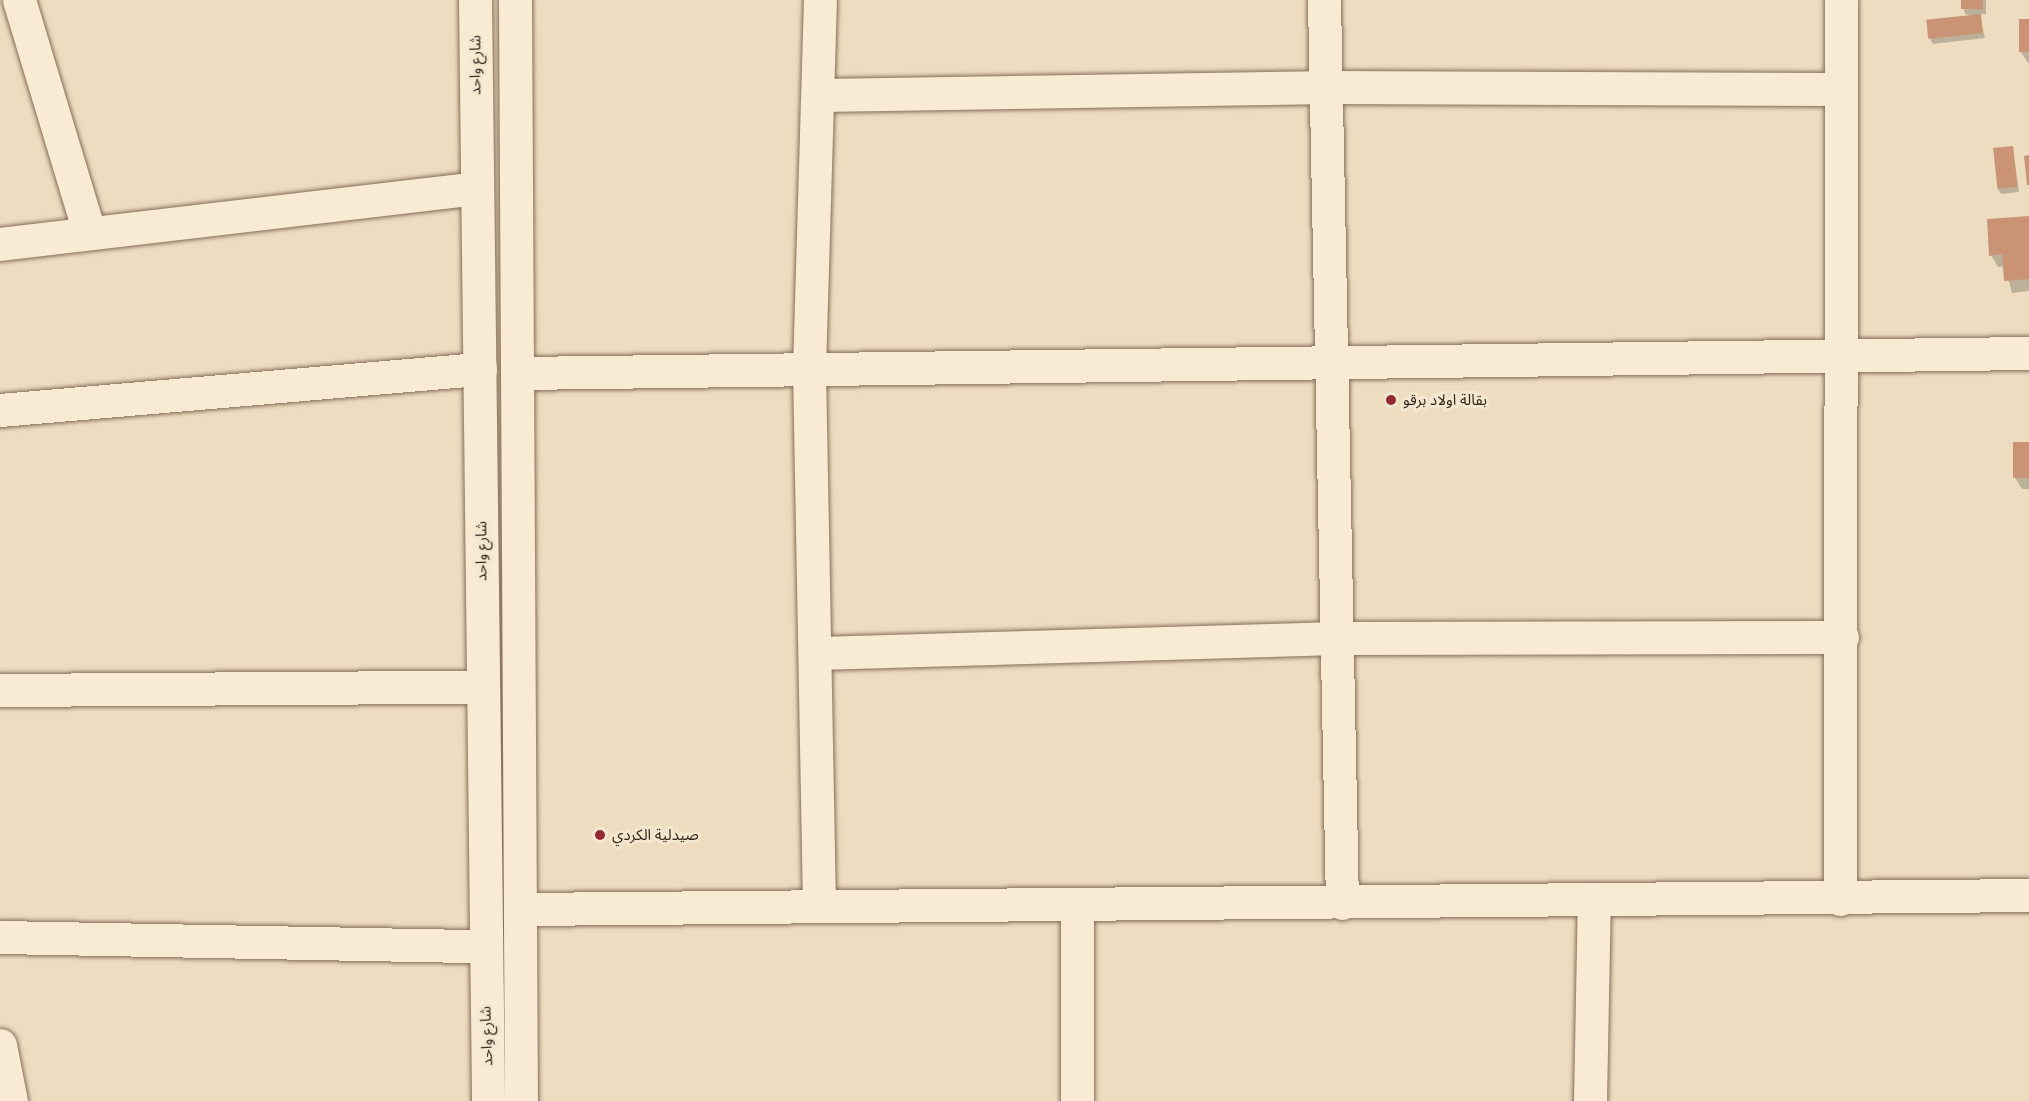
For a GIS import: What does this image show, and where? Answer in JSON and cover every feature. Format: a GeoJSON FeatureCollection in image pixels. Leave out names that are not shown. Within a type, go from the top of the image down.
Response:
{"type":"FeatureCollection","features":[{"type":"Feature","properties":{"kind":"street"},"geometry":{"type":"LineString","coordinates":[[19,0],[89,232]]}},
{"type":"Feature","properties":{"kind":"street","name":"شارع واحد"},"geometry":{"type":"LineString","coordinates":[[475,0],[475,188],[480,369],[483,946],[488,1101]]}},
{"type":"Feature","properties":{"kind":"street"},"geometry":{"type":"LineString","coordinates":[[515,0],[520,373],[521,1101]]}},
{"type":"Feature","properties":{"kind":"street"},"geometry":{"type":"LineString","coordinates":[[819,905],[818,653],[809,369],[821,95],[820,0]]}},
{"type":"Feature","properties":{"kind":"street"},"geometry":{"type":"LineString","coordinates":[[1324,0],[1334,358],[1336,638],[1342,903]]}},
{"type":"Feature","properties":{"kind":"street"},"geometry":{"type":"LineString","coordinates":[[1840,0],[1838,89],[1842,637],[1840,899]]}},
{"type":"Feature","properties":{"kind":"street"},"geometry":{"type":"LineString","coordinates":[[821,95],[1328,87],[1838,89]]}},
{"type":"Feature","properties":{"kind":"street"},"geometry":{"type":"LineString","coordinates":[[0,244],[475,188]]}},
{"type":"Feature","properties":{"kind":"street"},"geometry":{"type":"LineString","coordinates":[[520,373],[1334,358],[1839,359],[2029,353]]}},
{"type":"Feature","properties":{"kind":"street"},"geometry":{"type":"LineString","coordinates":[[0,410],[480,369]]}},
{"type":"Feature","properties":{"kind":"street"},"geometry":{"type":"LineString","coordinates":[[818,653],[1336,638],[1842,637]]}},
{"type":"Feature","properties":{"kind":"street"},"geometry":{"type":"LineString","coordinates":[[0,690],[481,687]]}},
{"type":"Feature","properties":{"kind":"street"},"geometry":{"type":"LineString","coordinates":[[521,909],[819,905],[1077,907],[2029,895]]}},
{"type":"Feature","properties":{"kind":"street"},"geometry":{"type":"LineString","coordinates":[[1590,1101],[1594,899]]}},
{"type":"Feature","properties":{"kind":"street"},"geometry":{"type":"LineString","coordinates":[[1077,907],[1077,1101]]}},
{"type":"Feature","properties":{"kind":"street"},"geometry":{"type":"LineString","coordinates":[[0,937],[483,946]]}},
{"type":"Feature","properties":{"kind":"street"},"geometry":{"type":"LineString","coordinates":[[0,1045],[11,1101]]}},
{"type":"Feature","properties":{"kind":"building"},"geometry":{"type":"Polygon","coordinates":[[[1961,0],[1983,0],[1983,9],[1961,9],[1961,0]]]}},
{"type":"Feature","properties":{"kind":"building"},"geometry":{"type":"Polygon","coordinates":[[[1981,14],[1983,33],[1928,39],[1926,20],[1981,14]]]}},
{"type":"Feature","properties":{"kind":"building"},"geometry":{"type":"Polygon","coordinates":[[[2019,19],[2029,19],[2029,52],[2019,52],[2019,19]]]}},
{"type":"Feature","properties":{"kind":"building"},"geometry":{"type":"Polygon","coordinates":[[[2013,146],[2017,187],[1997,189],[1993,148],[2013,146]]]}},
{"type":"Feature","properties":{"kind":"building"},"geometry":{"type":"Polygon","coordinates":[[[2029,155],[2029,185],[2027,185],[2024,156],[2029,155]]]}},
{"type":"Feature","properties":{"kind":"building"},"geometry":{"type":"Polygon","coordinates":[[[2029,216],[2029,279],[2004,281],[2002,254],[1989,256],[1987,219],[2029,216]]]}},
{"type":"Feature","properties":{"kind":"building"},"geometry":{"type":"Polygon","coordinates":[[[2013,442],[2029,442],[2029,478],[2013,478],[2013,442]]]}},
{"type":"Feature","properties":{"kind":"place","name":"بقالة اولاد برقو"},"geometry":{"type":"Point","coordinates":[1391,400]}},
{"type":"Feature","properties":{"kind":"place","name":"صيدلية الكردي"},"geometry":{"type":"Point","coordinates":[600,835]}}]}
